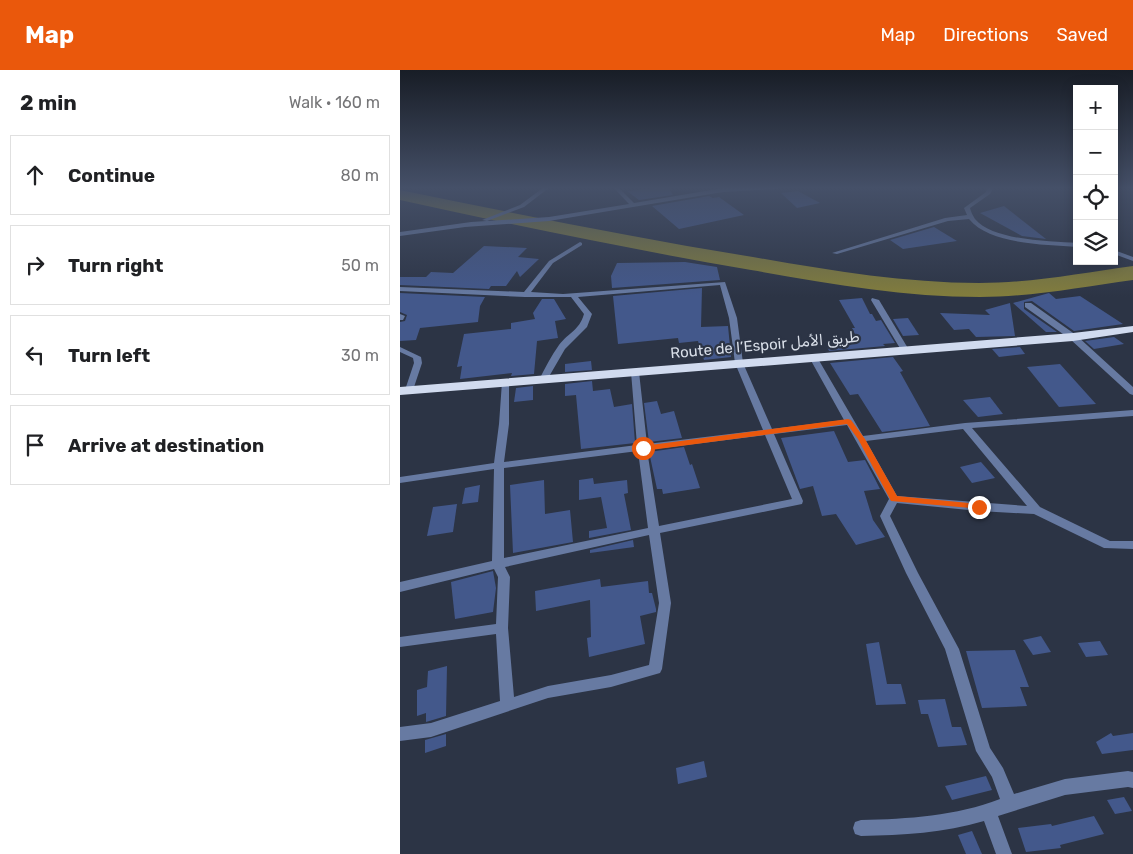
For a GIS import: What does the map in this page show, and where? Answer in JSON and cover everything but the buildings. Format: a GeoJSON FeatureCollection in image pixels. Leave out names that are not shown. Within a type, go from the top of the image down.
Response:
{"type":"FeatureCollection","features":[{"type":"Feature","properties":{"kind":"highway","name":"Route de l’Espoir طريق الأمل"},"geometry":{"type":"LineString","coordinates":[[405,391],[1073,337],[1133,329]]}},
{"type":"Feature","properties":{"kind":"street"},"geometry":{"type":"LineString","coordinates":[[466,225],[470,224]]}},
{"type":"Feature","properties":{"kind":"street"},"geometry":{"type":"LineString","coordinates":[[400,234],[489,224]]}},
{"type":"Feature","properties":{"kind":"street"},"geometry":{"type":"LineString","coordinates":[[835,253],[932,224]]}},
{"type":"Feature","properties":{"kind":"street"},"geometry":{"type":"LineString","coordinates":[[978,224],[987,230],[1006,237],[1035,242],[1073,245]]}},
{"type":"Feature","properties":{"kind":"street"},"geometry":{"type":"LineString","coordinates":[[524,295],[551,262],[580,244]]}},
{"type":"Feature","properties":{"kind":"street"},"geometry":{"type":"LineString","coordinates":[[1118,253],[1133,259]]}},
{"type":"Feature","properties":{"kind":"street"},"geometry":{"type":"LineString","coordinates":[[400,289],[574,296],[724,283],[733,318],[739,363],[798,501],[652,530],[400,587]]}},
{"type":"Feature","properties":{"kind":"street"},"geometry":{"type":"LineString","coordinates":[[543,380],[570,338],[580,332],[585,324],[588,314],[574,296]]}},
{"type":"Feature","properties":{"kind":"street"},"geometry":{"type":"LineString","coordinates":[[875,300],[906,350]]}},
{"type":"Feature","properties":{"kind":"street"},"geometry":{"type":"LineString","coordinates":[[1028,305],[1073,337],[1133,392]]}},
{"type":"Feature","properties":{"kind":"street"},"geometry":{"type":"LineString","coordinates":[[400,349],[417,357],[418,362],[405,391]]}},
{"type":"Feature","properties":{"kind":"street"},"geometry":{"type":"LineString","coordinates":[[813,357],[841,405],[848,422],[861,439],[894,499]]}},
{"type":"Feature","properties":{"kind":"street"},"geometry":{"type":"LineString","coordinates":[[400,734],[431,730],[548,692],[610,681],[655,669],[665,603],[652,530],[635,372]]}},
{"type":"Feature","properties":{"kind":"street"},"geometry":{"type":"LineString","coordinates":[[505,384],[500,464],[498,564],[504,577],[502,628],[507,704]]}},
{"type":"Feature","properties":{"kind":"street"},"geometry":{"type":"LineString","coordinates":[[861,439],[965,426],[1133,413]]}},
{"type":"Feature","properties":{"kind":"street"},"geometry":{"type":"LineString","coordinates":[[400,480],[500,464],[848,422]]}},
{"type":"Feature","properties":{"kind":"street"},"geometry":{"type":"LineString","coordinates":[[965,426],[1036,510]]}},
{"type":"Feature","properties":{"kind":"street"},"geometry":{"type":"LineString","coordinates":[[894,499],[1036,510],[1108,544],[1133,546]]}},
{"type":"Feature","properties":{"kind":"street"},"geometry":{"type":"LineString","coordinates":[[894,499],[885,516],[912,573],[952,649],[984,751],[998,773],[1010,803]]}},
{"type":"Feature","properties":{"kind":"street"},"geometry":{"type":"LineString","coordinates":[[400,642],[502,628]]}},
{"type":"Feature","properties":{"kind":"street"},"geometry":{"type":"LineString","coordinates":[[861,828],[907,827],[947,823],[989,812],[1010,803],[1065,787],[1131,782]]}},
{"type":"Feature","properties":{"kind":"street"},"geometry":{"type":"LineString","coordinates":[[989,812],[1004,854]]}},
{"type":"Feature","properties":{"kind":"waterway"},"geometry":{"type":"LineString","coordinates":[[533,224],[819,275],[927,289],[1019,289],[1133,273]]}},
{"type":"Feature","properties":{"kind":"route"},"geometry":{"type":"LineString","coordinates":[[643,448],[848,422],[861,439],[894,499],[979,507]]}}]}
